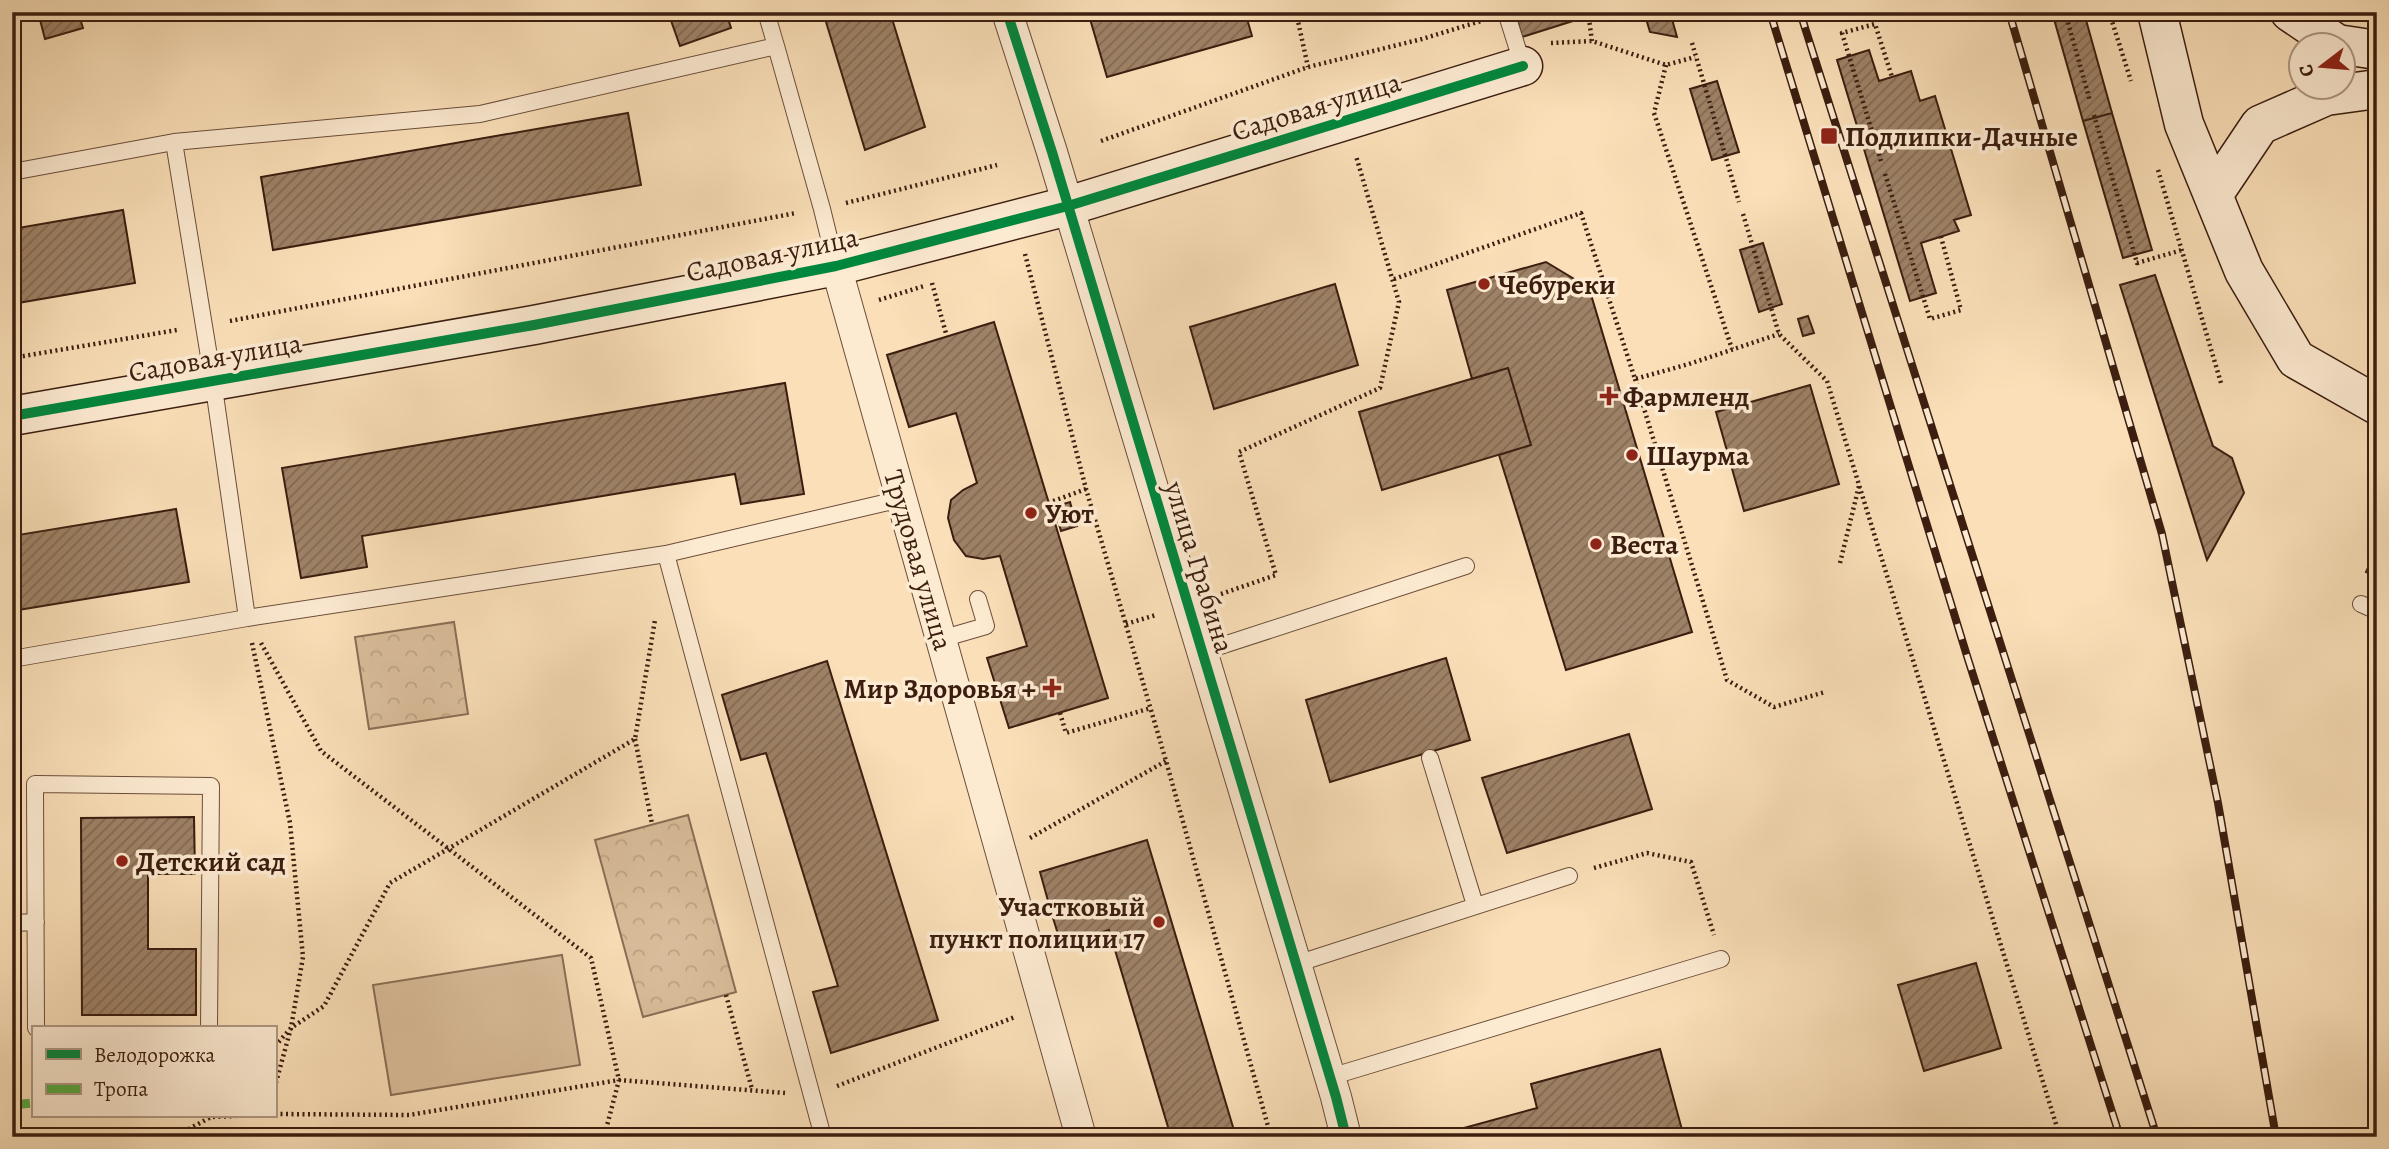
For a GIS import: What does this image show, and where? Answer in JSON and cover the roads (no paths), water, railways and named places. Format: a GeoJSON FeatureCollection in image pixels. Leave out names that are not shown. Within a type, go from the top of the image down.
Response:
{"type":"FeatureCollection","features":[{"type":"Feature","properties":{"kind":"street","name":"улица Грабина"},"geometry":{"type":"LineString","coordinates":[[1007,12],[1068,206],[1346,1137]]}},
{"type":"Feature","properties":{"kind":"street"},"geometry":{"type":"LineString","coordinates":[[2157,12],[2184,124],[2244,271],[2296,359],[2377,405]]}},
{"type":"Feature","properties":{"kind":"street"},"geometry":{"type":"LineString","coordinates":[[2290,12],[2337,44],[2377,50]]}},
{"type":"Feature","properties":{"kind":"street","name":"Садовая улица"},"geometry":{"type":"LineString","coordinates":[[12,416],[534,325],[836,266],[1068,206],[1523,66]]}},
{"type":"Feature","properties":{"kind":"street"},"geometry":{"type":"LineString","coordinates":[[2213,195],[2260,125],[2326,96],[2377,89]]}},
{"type":"Feature","properties":{"kind":"street","name":"Трудовая улица"},"geometry":{"type":"LineString","coordinates":[[836,266],[1081,1137]]}},
{"type":"Feature","properties":{"kind":"lane"},"geometry":{"type":"LineString","coordinates":[[766,12],[836,266]]}},
{"type":"Feature","properties":{"kind":"lane"},"geometry":{"type":"LineString","coordinates":[[1506,12],[1523,66]]}},
{"type":"Feature","properties":{"kind":"lane"},"geometry":{"type":"LineString","coordinates":[[12,172],[174,142],[480,114],[776,46]]}},
{"type":"Feature","properties":{"kind":"lane"},"geometry":{"type":"LineString","coordinates":[[174,142],[213,381],[247,618]]}},
{"type":"Feature","properties":{"kind":"lane"},"geometry":{"type":"LineString","coordinates":[[12,659],[247,618],[666,554],[901,499]]}},
{"type":"Feature","properties":{"kind":"lane"},"geometry":{"type":"LineString","coordinates":[[666,554],[823,1137]]}},
{"type":"Feature","properties":{"kind":"lane"},"geometry":{"type":"LineString","coordinates":[[1202,652],[1466,566]]}},
{"type":"Feature","properties":{"kind":"lane"},"geometry":{"type":"LineString","coordinates":[[941,639],[986,626],[978,599]]}},
{"type":"Feature","properties":{"kind":"lane"},"geometry":{"type":"LineString","coordinates":[[1430,758],[1475,905]]}},
{"type":"Feature","properties":{"kind":"lane"},"geometry":{"type":"LineString","coordinates":[[36,1026],[35,785],[211,786],[209,1026]]}},
{"type":"Feature","properties":{"kind":"lane"},"geometry":{"type":"LineString","coordinates":[[1296,964],[1569,876]]}},
{"type":"Feature","properties":{"kind":"lane"},"geometry":{"type":"LineString","coordinates":[[12,923],[36,922]]}},
{"type":"Feature","properties":{"kind":"lane"},"geometry":{"type":"LineString","coordinates":[[1330,1077],[1721,960]]}},
{"type":"Feature","properties":{"kind":"railway"},"geometry":{"type":"LineString","coordinates":[[1770,12],[1967,656],[2120,1137]]}},
{"type":"Feature","properties":{"kind":"railway"},"geometry":{"type":"LineString","coordinates":[[1800,12],[2157,1137]]}},
{"type":"Feature","properties":{"kind":"railway"},"geometry":{"type":"LineString","coordinates":[[2009,12],[2162,534],[2218,803],[2276,1137]]}},
{"type":"Feature","properties":{"kind":"place","name":"Подлипки-Дачные"},"geometry":{"type":"Point","coordinates":[1829,136]}},
{"type":"Feature","properties":{"kind":"place","name":"Чебуреки"},"geometry":{"type":"Point","coordinates":[1484,284]}},
{"type":"Feature","properties":{"kind":"place","name":"Фармленд"},"geometry":{"type":"Point","coordinates":[1609,396]}},
{"type":"Feature","properties":{"kind":"place","name":"Шаурма"},"geometry":{"type":"Point","coordinates":[1632,455]}},
{"type":"Feature","properties":{"kind":"place","name":"Уют"},"geometry":{"type":"Point","coordinates":[1031,513]}},
{"type":"Feature","properties":{"kind":"place","name":"Веста"},"geometry":{"type":"Point","coordinates":[1596,544]}},
{"type":"Feature","properties":{"kind":"place","name":"Мир Здоровья +"},"geometry":{"type":"Point","coordinates":[1052,688]}},
{"type":"Feature","properties":{"kind":"place","name":"Детский сад"},"geometry":{"type":"Point","coordinates":[122,861]}},
{"type":"Feature","properties":{"kind":"place","name":"Участковый пункт полиции 17"},"geometry":{"type":"Point","coordinates":[1159,922]}}]}
